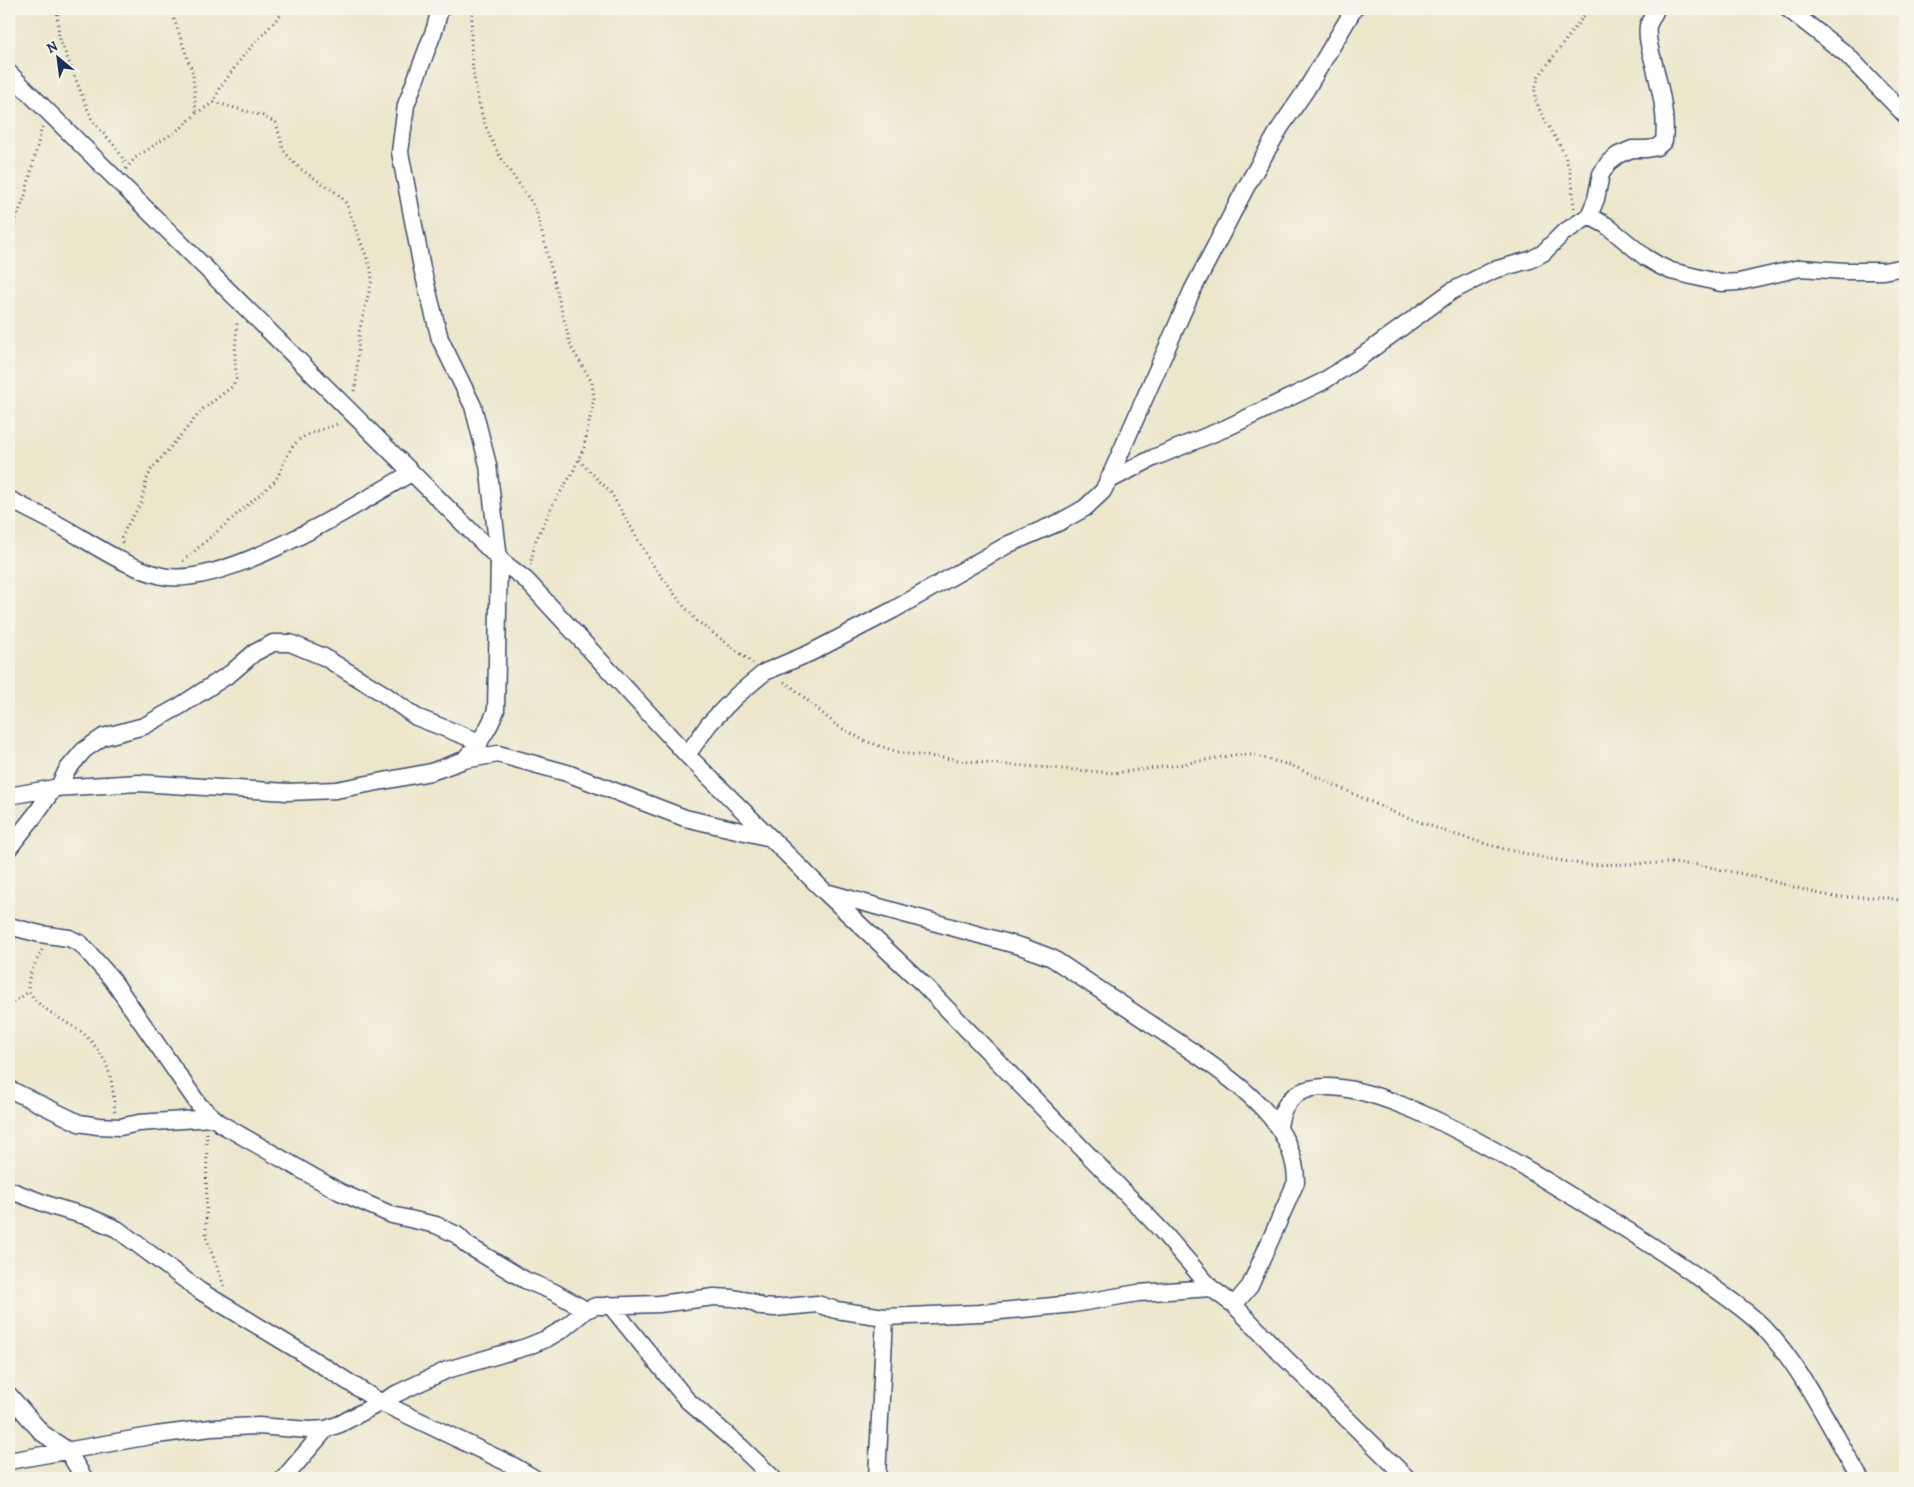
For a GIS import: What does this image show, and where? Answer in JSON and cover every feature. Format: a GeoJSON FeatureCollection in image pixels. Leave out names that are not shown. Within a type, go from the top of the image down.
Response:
{"type":"FeatureCollection","features":[{"type":"Feature","properties":{"kind":"street"},"geometry":{"type":"LineString","coordinates":[[440,9],[435,28],[406,106],[400,152],[422,268],[440,339],[473,406],[488,465],[499,559],[496,710],[491,724],[480,742],[464,760]]}},
{"type":"Feature","properties":{"kind":"street"},"geometry":{"type":"LineString","coordinates":[[687,755],[709,724],[736,696],[764,672],[810,653],[1009,544],[1060,522],[1085,508],[1102,491],[1108,482],[1192,291],[1246,187],[1275,136],[1306,90],[1354,9]]}},
{"type":"Feature","properties":{"kind":"street"},"geometry":{"type":"LineString","coordinates":[[1108,482],[1153,458],[1224,429],[1322,382],[1358,359],[1452,291],[1494,270],[1530,260],[1543,253],[1564,233],[1589,216],[1596,200],[1601,174],[1605,166],[1618,155],[1632,149],[1647,150],[1657,147],[1664,141],[1664,118],[1660,86],[1648,37],[1650,20],[1656,9]]}},
{"type":"Feature","properties":{"kind":"street"},"geometry":{"type":"LineString","coordinates":[[1788,9],[1846,54],[1905,115]]}},
{"type":"Feature","properties":{"kind":"street"},"geometry":{"type":"LineString","coordinates":[[9,73],[499,559],[526,580],[687,755],[825,892],[923,984],[1161,1230],[1211,1288],[1234,1305],[1407,1478]]}},
{"type":"Feature","properties":{"kind":"street"},"geometry":{"type":"LineString","coordinates":[[1589,216],[1606,225],[1645,257],[1660,266],[1671,271],[1721,283],[1739,282],[1800,268],[1883,271],[1905,267]]}},
{"type":"Feature","properties":{"kind":"street"},"geometry":{"type":"LineString","coordinates":[[9,499],[134,566],[162,576],[186,578],[254,556],[282,544],[349,510],[411,472]]}},
{"type":"Feature","properties":{"kind":"street"},"geometry":{"type":"LineString","coordinates":[[9,848],[84,750],[103,737],[144,726],[180,706],[230,673],[254,653],[273,643],[290,643],[324,657],[384,694],[416,717],[480,742]]}},
{"type":"Feature","properties":{"kind":"street"},"geometry":{"type":"LineString","coordinates":[[9,796],[56,788],[139,783],[288,792],[336,790],[431,772],[464,760],[498,754],[567,773],[685,818],[771,838]]}},
{"type":"Feature","properties":{"kind":"street"},"geometry":{"type":"LineString","coordinates":[[825,892],[1023,947],[1052,958],[1222,1073],[1259,1104],[1280,1128],[1296,1168],[1296,1182],[1250,1286],[1234,1305]]}},
{"type":"Feature","properties":{"kind":"street"},"geometry":{"type":"LineString","coordinates":[[9,926],[69,938],[81,944],[110,978],[138,1016],[209,1118],[340,1192],[392,1215],[436,1225],[457,1235],[467,1245],[525,1280],[554,1292],[586,1310]]}},
{"type":"Feature","properties":{"kind":"street"},"geometry":{"type":"LineString","coordinates":[[1280,1128],[1280,1118],[1285,1106],[1295,1096],[1307,1090],[1322,1087],[1342,1087],[1414,1109],[1468,1134],[1556,1186],[1637,1235],[1735,1304],[1764,1328],[1806,1384],[1860,1478]]}},
{"type":"Feature","properties":{"kind":"street"},"geometry":{"type":"LineString","coordinates":[[9,1089],[79,1123],[98,1126],[120,1127],[209,1118]]}},
{"type":"Feature","properties":{"kind":"street"},"geometry":{"type":"LineString","coordinates":[[9,1190],[54,1207],[89,1216],[117,1229],[200,1292],[380,1402],[512,1465],[534,1478]]}},
{"type":"Feature","properties":{"kind":"street"},"geometry":{"type":"LineString","coordinates":[[9,1461],[67,1450],[211,1428],[258,1426],[309,1430],[326,1428],[340,1424],[380,1402],[447,1370],[526,1347],[546,1339],[563,1329],[586,1310],[596,1306],[659,1304],[714,1297],[733,1298],[748,1301],[762,1307],[775,1308],[817,1304],[836,1310],[885,1317],[980,1314],[1074,1304],[1138,1293],[1211,1288]]}},
{"type":"Feature","properties":{"kind":"street"},"geometry":{"type":"LineString","coordinates":[[610,1305],[687,1400],[773,1478]]}},
{"type":"Feature","properties":{"kind":"street"},"geometry":{"type":"LineString","coordinates":[[877,1478],[885,1317]]}},
{"type":"Feature","properties":{"kind":"street"},"geometry":{"type":"LineString","coordinates":[[9,1395],[42,1433],[67,1450],[84,1478]]}},
{"type":"Feature","properties":{"kind":"street"},"geometry":{"type":"LineString","coordinates":[[284,1478],[326,1428]]}},
{"type":"Feature","properties":{"kind":"path"},"geometry":{"type":"LineString","coordinates":[[57,9],[59,37],[92,120],[120,152],[127,168]]}},
{"type":"Feature","properties":{"kind":"path"},"geometry":{"type":"LineString","coordinates":[[173,9],[178,32],[193,74],[196,113]]}},
{"type":"Feature","properties":{"kind":"path"},"geometry":{"type":"LineString","coordinates":[[121,184],[127,168],[135,158],[182,127],[196,113],[214,102],[219,89],[244,55],[286,9]]}},
{"type":"Feature","properties":{"kind":"path"},"geometry":{"type":"LineString","coordinates":[[473,9],[471,51],[476,88],[491,141],[537,213],[571,347],[592,382],[594,398],[584,447],[572,474],[554,502],[536,540],[526,580]]}},
{"type":"Feature","properties":{"kind":"path"},"geometry":{"type":"LineString","coordinates":[[1575,226],[1573,183],[1567,160],[1539,106],[1535,95],[1535,87],[1539,76],[1589,9]]}},
{"type":"Feature","properties":{"kind":"path"},"geometry":{"type":"LineString","coordinates":[[162,576],[179,564],[273,483],[281,473],[284,461],[290,450],[301,438],[317,430],[339,423],[348,410],[356,385],[360,332],[372,280],[366,254],[346,203],[338,194],[302,170],[284,151],[276,123],[263,116],[214,102]]}},
{"type":"Feature","properties":{"kind":"path"},"geometry":{"type":"LineString","coordinates":[[9,238],[25,196],[45,109]]}},
{"type":"Feature","properties":{"kind":"path"},"geometry":{"type":"LineString","coordinates":[[123,561],[121,539],[141,503],[150,470],[203,409],[233,386],[236,379],[235,354],[238,302]]}},
{"type":"Feature","properties":{"kind":"path"},"geometry":{"type":"LineString","coordinates":[[579,460],[611,493],[651,562],[681,603],[697,621],[764,672],[792,687],[836,725],[865,742],[901,754],[985,763],[1114,773],[1172,766],[1233,755],[1253,755],[1293,766],[1393,812],[1450,833],[1500,848],[1589,865],[1669,863],[1700,865],[1836,897],[1883,898],[1905,901]]}},
{"type":"Feature","properties":{"kind":"path"},"geometry":{"type":"LineString","coordinates":[[50,935],[30,977],[29,992],[51,1012],[81,1032],[98,1049],[114,1087],[115,1115],[120,1127]]}},
{"type":"Feature","properties":{"kind":"path"},"geometry":{"type":"LineString","coordinates":[[9,1006],[29,992]]}},
{"type":"Feature","properties":{"kind":"path"},"geometry":{"type":"LineString","coordinates":[[209,1118],[206,1236],[224,1281],[230,1309]]}}]}
